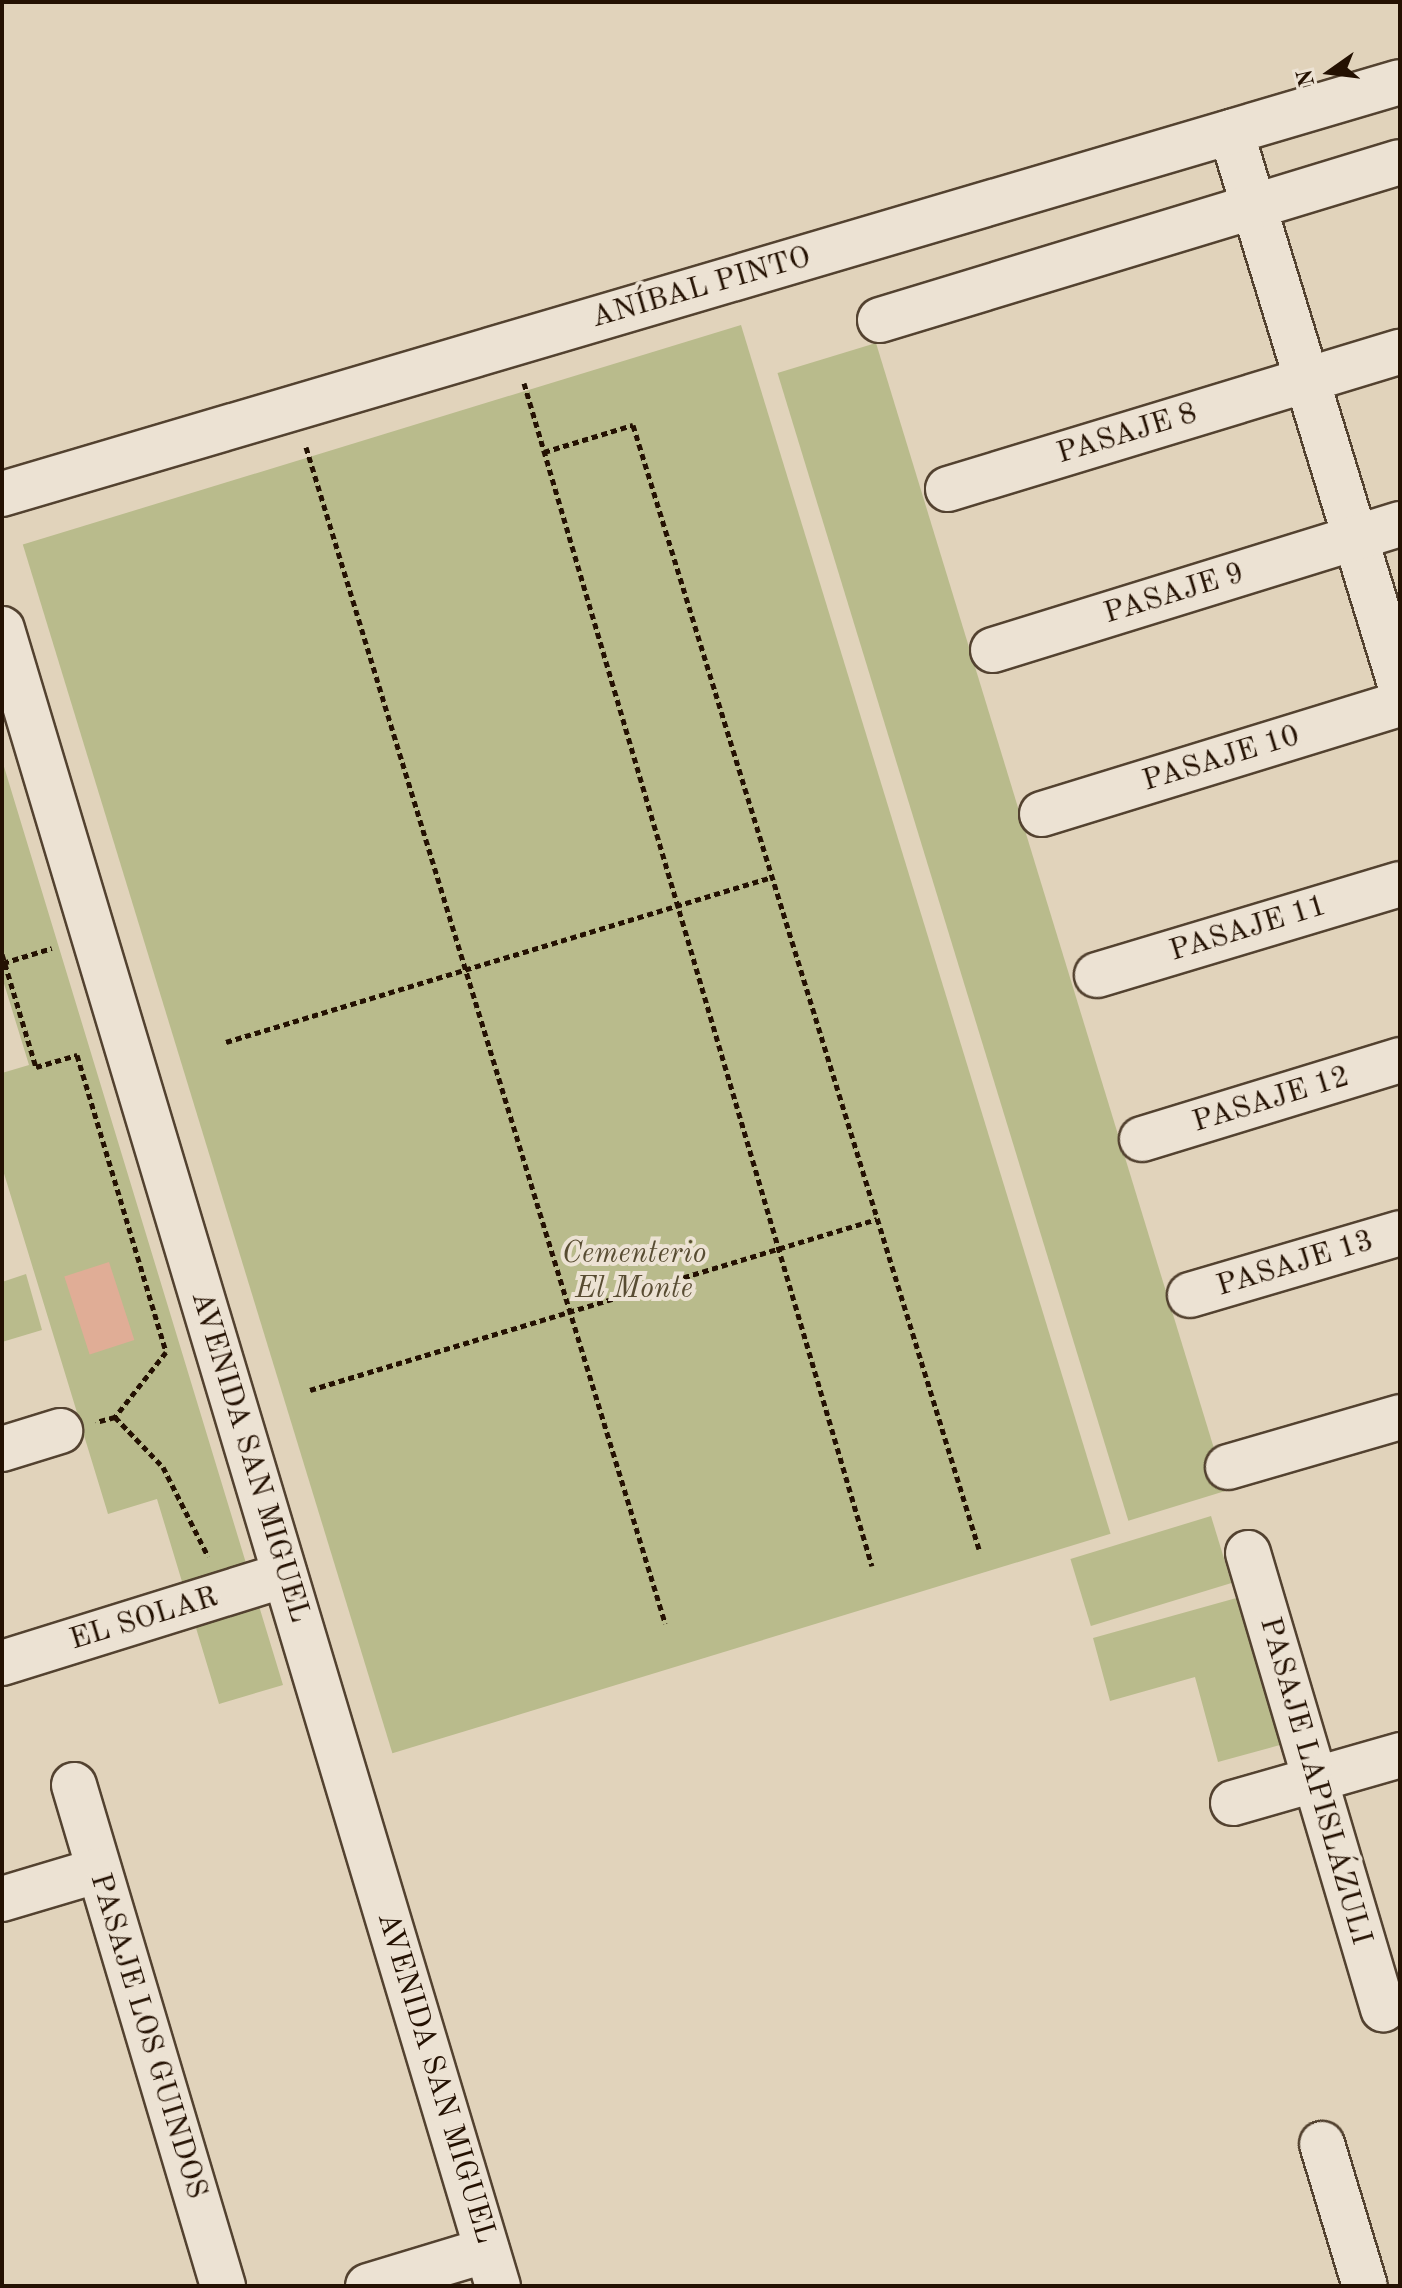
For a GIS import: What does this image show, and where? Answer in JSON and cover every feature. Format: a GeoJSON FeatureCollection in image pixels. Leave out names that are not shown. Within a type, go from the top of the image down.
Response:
{"type":"FeatureCollection","features":[{"type":"Feature","properties":{"kind":"street","name":"ANÍBAL PINTO"},"geometry":{"type":"LineString","coordinates":[[2,494],[1400,82]]}},
{"type":"Feature","properties":{"kind":"street"},"geometry":{"type":"LineString","coordinates":[[1231,132],[1400,684]]}},
{"type":"Feature","properties":{"kind":"street"},"geometry":{"type":"LineString","coordinates":[[880,320],[1400,162]]}},
{"type":"Feature","properties":{"kind":"street","name":"PASAJE 8"},"geometry":{"type":"LineString","coordinates":[[948,489],[1400,352]]}},
{"type":"Feature","properties":{"kind":"street","name":"PASAJE 9"},"geometry":{"type":"LineString","coordinates":[[993,650],[1400,524]]}},
{"type":"Feature","properties":{"kind":"street","name":"AVENIDA SAN MIGUEL"},"geometry":{"type":"LineString","coordinates":[[2,629],[493,2268]]}},
{"type":"Feature","properties":{"kind":"street","name":"PASAJE 10"},"geometry":{"type":"LineString","coordinates":[[1042,814],[1400,704]]}},
{"type":"Feature","properties":{"kind":"street","name":"PASAJE 11"},"geometry":{"type":"LineString","coordinates":[[1097,975],[1400,884]]}},
{"type":"Feature","properties":{"kind":"street","name":"PASAJE 12"},"geometry":{"type":"LineString","coordinates":[[1142,1139],[1400,1060]]}},
{"type":"Feature","properties":{"kind":"street","name":"PASAJE 13"},"geometry":{"type":"LineString","coordinates":[[1190,1295],[1400,1233]]}},
{"type":"Feature","properties":{"kind":"street"},"geometry":{"type":"LineString","coordinates":[[1228,1467],[1400,1417]]}},
{"type":"Feature","properties":{"kind":"street"},"geometry":{"type":"LineString","coordinates":[[2,1449],[60,1431]]}},
{"type":"Feature","properties":{"kind":"street","name":"PASAJE LAPISLÁZULI"},"geometry":{"type":"LineString","coordinates":[[1248,1553],[1383,2009]]}},
{"type":"Feature","properties":{"kind":"street","name":"EL SOLAR"},"geometry":{"type":"LineString","coordinates":[[2,1663],[285,1575]]}},
{"type":"Feature","properties":{"kind":"street"},"geometry":{"type":"LineString","coordinates":[[1233,1803],[1400,1755]]}},
{"type":"Feature","properties":{"kind":"street","name":"PASAJE LOS GUINDOS"},"geometry":{"type":"LineString","coordinates":[[74,1785],[223,2286]]}},
{"type":"Feature","properties":{"kind":"street"},"geometry":{"type":"LineString","coordinates":[[2,1899],[99,1870]]}},
{"type":"Feature","properties":{"kind":"street"},"geometry":{"type":"LineString","coordinates":[[1322,2144],[1365,2286]]}},
{"type":"Feature","properties":{"kind":"street"},"geometry":{"type":"LineString","coordinates":[[368,2286],[493,2268]]}},
{"type":"Feature","properties":{"kind":"path"},"geometry":{"type":"LineString","coordinates":[[523,382],[872,1566]]}},
{"type":"Feature","properties":{"kind":"path"},"geometry":{"type":"LineString","coordinates":[[544,452],[633,425],[979,1549]]}},
{"type":"Feature","properties":{"kind":"path"},"geometry":{"type":"LineString","coordinates":[[306,447],[665,1623]]}},
{"type":"Feature","properties":{"kind":"path"},"geometry":{"type":"LineString","coordinates":[[226,1042],[772,877]]}},
{"type":"Feature","properties":{"kind":"path"},"geometry":{"type":"LineString","coordinates":[[3,963],[52,948]]}},
{"type":"Feature","properties":{"kind":"path"},"geometry":{"type":"LineString","coordinates":[[2,954],[36,1067],[77,1055],[166,1352],[115,1417],[163,1467],[224,1594]]}},
{"type":"Feature","properties":{"kind":"path"},"geometry":{"type":"LineString","coordinates":[[310,1390],[877,1219]]}},
{"type":"Feature","properties":{"kind":"green space","name":"Cementerio El Monte"},"geometry":{"type":"Polygon","coordinates":[[[741,325],[1111,1534],[392,1753],[23,545],[741,325]]]}},
{"type":"Feature","properties":{"kind":"green space"},"geometry":{"type":"Polygon","coordinates":[[[876,343],[1227,1491],[1128,1521],[778,373],[876,343]]]}},
{"type":"Feature","properties":{"kind":"green space"},"geometry":{"type":"Polygon","coordinates":[[[2,760],[283,1685],[219,1704],[157,1499],[108,1514],[2,1167],[2,1073],[29,1065],[2,977],[2,760]]]}},
{"type":"Feature","properties":{"kind":"green space"},"geometry":{"type":"Polygon","coordinates":[[[26,1274],[42,1330],[2,1342],[2,1282],[26,1274]]]}},
{"type":"Feature","properties":{"kind":"green space"},"geometry":{"type":"Polygon","coordinates":[[[1211,1516],[1231,1583],[1091,1626],[1070,1559],[1211,1516]]]}},
{"type":"Feature","properties":{"kind":"green space"},"geometry":{"type":"Polygon","coordinates":[[[1240,1597],[1280,1745],[1218,1762],[1195,1677],[1110,1701],[1093,1638],[1240,1597]]]}},
{"type":"Feature","properties":{"kind":"building"},"geometry":{"type":"Polygon","coordinates":[[[109,1262],[134,1340],[90,1355],[64,1277],[109,1262]]]}}]}
